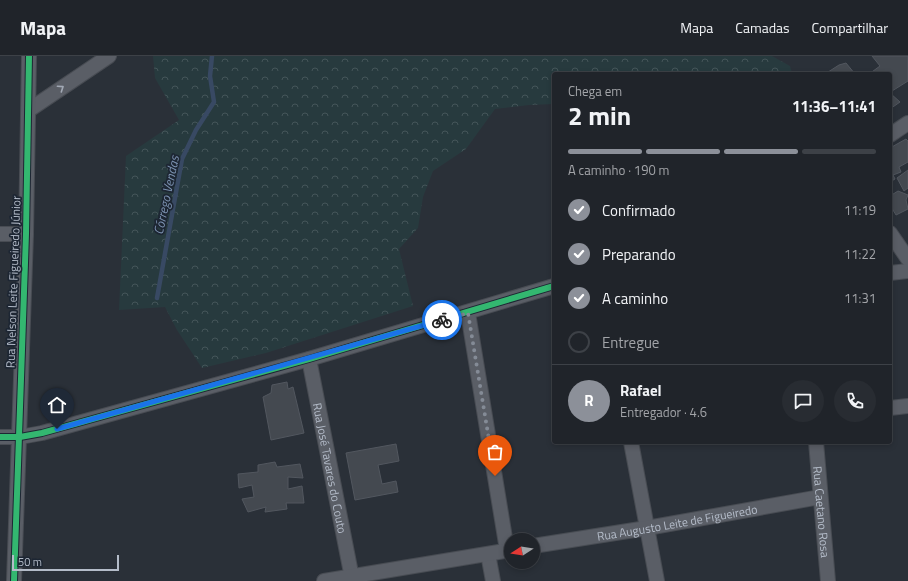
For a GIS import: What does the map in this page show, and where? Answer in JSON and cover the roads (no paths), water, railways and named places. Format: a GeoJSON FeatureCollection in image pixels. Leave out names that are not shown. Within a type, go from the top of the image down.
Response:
{"type":"FeatureCollection","features":[{"type":"Feature","properties":{"kind":"street","name":"Rua Nelson Leite Figueiredo Júnior"},"geometry":{"type":"LineString","coordinates":[[14,581],[26,234],[29,56]]}},
{"type":"Feature","properties":{"kind":"street"},"geometry":{"type":"LineString","coordinates":[[29,110],[110,56]]}},
{"type":"Feature","properties":{"kind":"street"},"geometry":{"type":"LineString","coordinates":[[892,134],[908,123]]}},
{"type":"Feature","properties":{"kind":"street"},"geometry":{"type":"LineString","coordinates":[[0,234],[26,234]]}},
{"type":"Feature","properties":{"kind":"street"},"geometry":{"type":"LineString","coordinates":[[892,236],[908,259]]}},
{"type":"Feature","properties":{"kind":"street"},"geometry":{"type":"LineString","coordinates":[[892,273],[908,271]]}},
{"type":"Feature","properties":{"kind":"street"},"geometry":{"type":"LineString","coordinates":[[0,437],[20,437],[42,433],[309,359],[468,313],[552,287]]}},
{"type":"Feature","properties":{"kind":"street"},"geometry":{"type":"LineString","coordinates":[[468,313],[506,533]]}},
{"type":"Feature","properties":{"kind":"street","name":"Rua José Tavares do Couto"},"geometry":{"type":"LineString","coordinates":[[309,359],[352,578]]}},
{"type":"Feature","properties":{"kind":"street"},"geometry":{"type":"LineString","coordinates":[[892,408],[908,406]]}},
{"type":"Feature","properties":{"kind":"street"},"geometry":{"type":"LineString","coordinates":[[631,444],[657,581]]}},
{"type":"Feature","properties":{"kind":"street","name":"Rua Caetano Rosa"},"geometry":{"type":"LineString","coordinates":[[816,444],[828,581]]}},
{"type":"Feature","properties":{"kind":"street","name":"Rua Augusto Leite de Figueiredo"},"geometry":{"type":"LineString","coordinates":[[540,545],[647,528],[820,496]]}},
{"type":"Feature","properties":{"kind":"street"},"geometry":{"type":"LineString","coordinates":[[326,581],[352,578],[504,551]]}},
{"type":"Feature","properties":{"kind":"street"},"geometry":{"type":"LineString","coordinates":[[488,554],[493,581]]}},
{"type":"Feature","properties":{"kind":"waterway","name":"Córrego Vendas"},"geometry":{"type":"LineString","coordinates":[[157,298],[182,159],[196,130],[214,102],[210,76],[212,56]]}}]}
